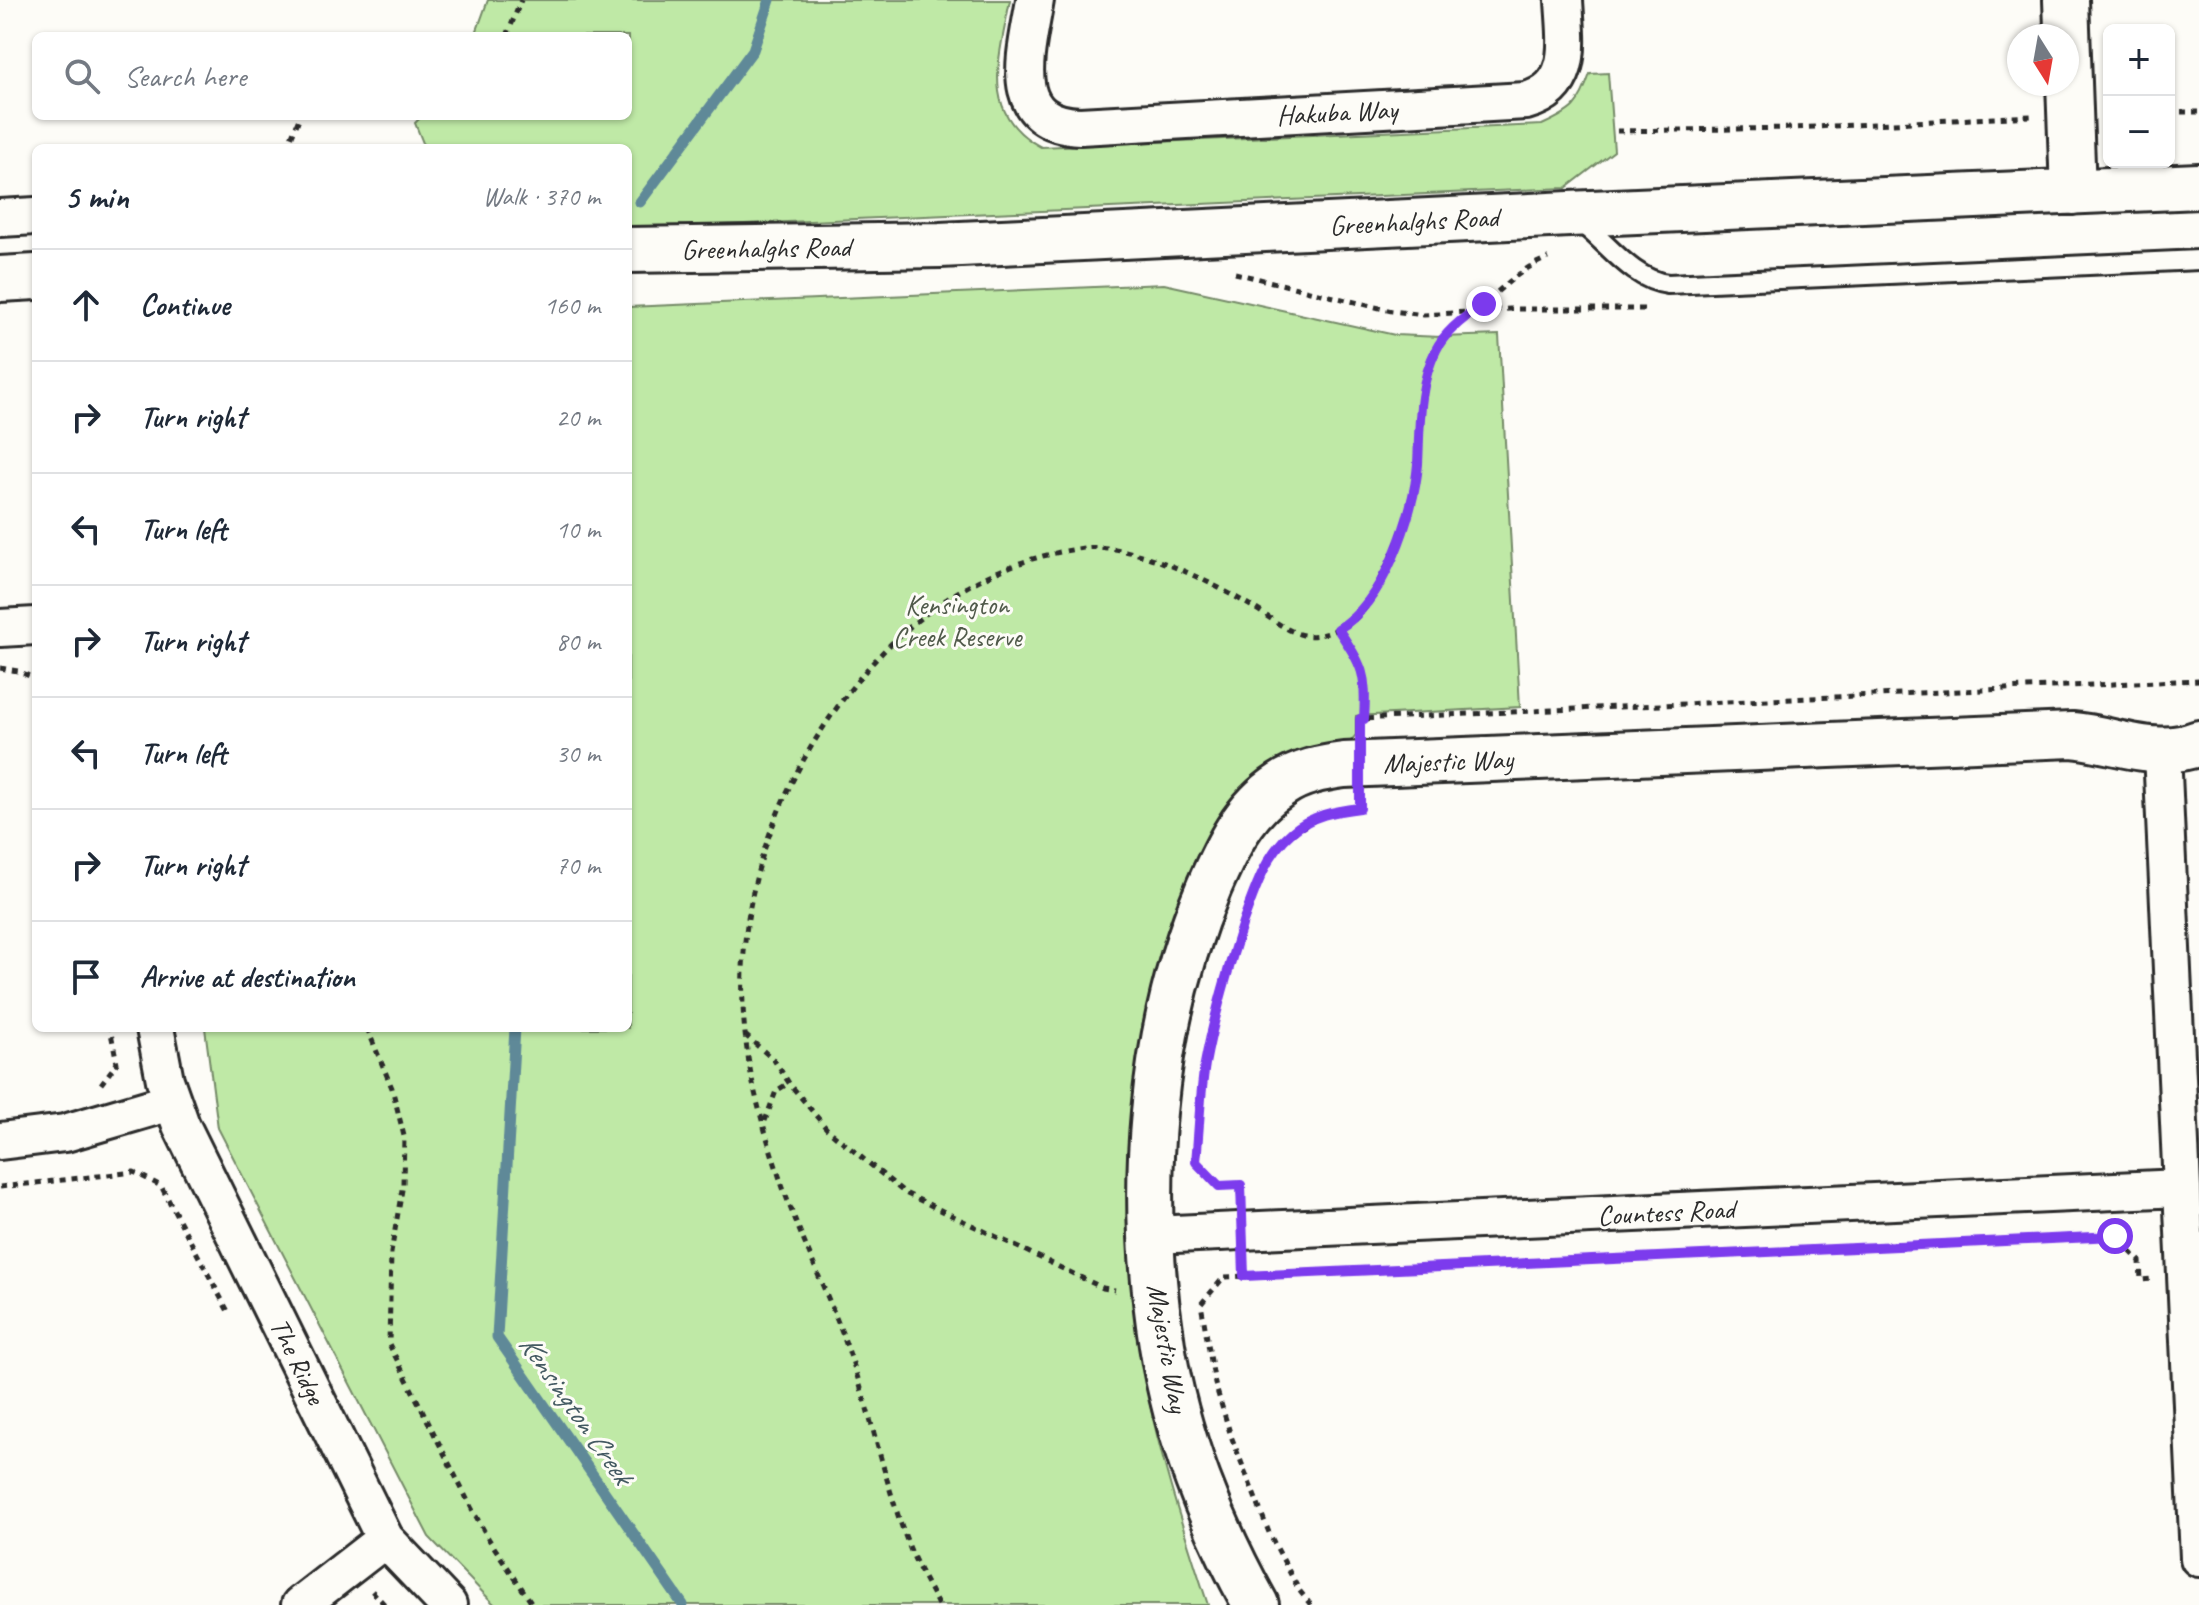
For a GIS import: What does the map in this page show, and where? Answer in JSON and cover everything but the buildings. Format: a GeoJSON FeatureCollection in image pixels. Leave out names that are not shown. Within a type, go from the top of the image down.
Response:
{"type":"FeatureCollection","features":[{"type":"Feature","properties":{"kind":"street","name":"Hakuba Way"},"geometry":{"type":"LineString","coordinates":[[1035,0],[1024,71],[1033,106],[1052,121],[1096,126],[1526,101],[1547,93],[1561,77],[1565,51],[1564,0]]}},
{"type":"Feature","properties":{"kind":"street"},"geometry":{"type":"LineString","coordinates":[[2066,0],[2073,192]]}},
{"type":"Feature","properties":{"kind":"street","name":"Greenhalghs Road"},"geometry":{"type":"LineString","coordinates":[[632,250],[940,245],[2199,186]]}},
{"type":"Feature","properties":{"kind":"street"},"geometry":{"type":"LineString","coordinates":[[0,218],[32,216]]}},
{"type":"Feature","properties":{"kind":"street"},"geometry":{"type":"LineString","coordinates":[[0,279],[32,277]]}},
{"type":"Feature","properties":{"kind":"street"},"geometry":{"type":"LineString","coordinates":[[0,628],[32,626]]}},
{"type":"Feature","properties":{"kind":"street","name":"Majestic Way"},"geometry":{"type":"LineString","coordinates":[[1256,1605],[1229,1553],[1194,1465],[1162,1347],[1150,1168],[1162,1052],[1182,965],[1202,905],[1227,847],[1251,811],[1279,786],[1312,771],[1360,764],[2072,735],[2181,747]]}},
{"type":"Feature","properties":{"kind":"street"},"geometry":{"type":"LineString","coordinates":[[2181,747],[2180,1188],[2199,1558]]}},
{"type":"Feature","properties":{"kind":"street","name":"The Ridge"},"geometry":{"type":"LineString","coordinates":[[156,1032],[171,1102],[385,1539],[448,1605]]}},
{"type":"Feature","properties":{"kind":"street"},"geometry":{"type":"LineString","coordinates":[[0,1141],[80,1130],[171,1102]]}},
{"type":"Feature","properties":{"kind":"street","name":"Countess Road"},"geometry":{"type":"LineString","coordinates":[[1153,1235],[2180,1188]]}},
{"type":"Feature","properties":{"kind":"street"},"geometry":{"type":"LineString","coordinates":[[300,1605],[385,1539]]}},
{"type":"Feature","properties":{"kind":"lane"},"geometry":{"type":"LineString","coordinates":[[1569,214],[1645,277],[1668,284],[2199,260]]}},
{"type":"Feature","properties":{"kind":"path"},"geometry":{"type":"LineString","coordinates":[[509,32],[521,0]]}},
{"type":"Feature","properties":{"kind":"path"},"geometry":{"type":"LineString","coordinates":[[2175,112],[2199,112]]}},
{"type":"Feature","properties":{"kind":"path"},"geometry":{"type":"LineString","coordinates":[[1617,131],[1794,128],[1987,117]]}},
{"type":"Feature","properties":{"kind":"path"},"geometry":{"type":"LineString","coordinates":[[289,144],[298,120]]}},
{"type":"Feature","properties":{"kind":"path"},"geometry":{"type":"LineString","coordinates":[[938,1605],[911,1551],[849,1352],[782,1184],[751,1077],[745,1035],[743,976],[747,934],[759,861],[786,789],[838,704],[881,652],[938,603],[1011,565],[1089,547],[1123,551],[1159,561],[1217,586],[1304,635],[1321,635],[1357,617],[1386,569],[1412,497],[1422,387],[1437,347],[1472,312],[1539,261],[1606,243]]}},
{"type":"Feature","properties":{"kind":"path"},"geometry":{"type":"LineString","coordinates":[[1472,312],[1510,309]]}},
{"type":"Feature","properties":{"kind":"path"},"geometry":{"type":"LineString","coordinates":[[1338,629],[1365,676],[1364,719]]}},
{"type":"Feature","properties":{"kind":"path"},"geometry":{"type":"LineString","coordinates":[[0,668],[32,677]]}},
{"type":"Feature","properties":{"kind":"path"},"geometry":{"type":"LineString","coordinates":[[1285,839],[1323,814],[1360,808],[1360,719],[2199,680]]}},
{"type":"Feature","properties":{"kind":"path"},"geometry":{"type":"LineString","coordinates":[[1244,1276],[1241,1185],[1219,1186],[1196,1162],[1212,1029],[1253,893]]}},
{"type":"Feature","properties":{"kind":"path"},"geometry":{"type":"LineString","coordinates":[[369,1032],[392,1088],[404,1136],[403,1184],[391,1253],[389,1344],[482,1529],[533,1605]]}},
{"type":"Feature","properties":{"kind":"path"},"geometry":{"type":"LineString","coordinates":[[745,1035],[774,1060],[827,1129],[905,1193],[1103,1288],[1156,1291]]}},
{"type":"Feature","properties":{"kind":"path"},"geometry":{"type":"LineString","coordinates":[[764,1122],[776,1091],[789,1083]]}},
{"type":"Feature","properties":{"kind":"path"},"geometry":{"type":"LineString","coordinates":[[0,1187],[134,1172],[161,1186]]}},
{"type":"Feature","properties":{"kind":"path"},"geometry":{"type":"LineString","coordinates":[[1311,1605],[1290,1574],[1255,1501],[1215,1384],[1201,1304],[1224,1277],[2115,1236],[2140,1261],[2141,1280],[2185,1277]]}},
{"type":"Feature","properties":{"kind":"green space"},"geometry":{"type":"Polygon","coordinates":[[[488,0],[1010,0],[999,62],[1001,101],[1008,118],[1021,134],[1041,147],[1542,125],[1574,106],[1590,74],[1608,73],[1614,151],[1566,188],[632,229],[632,144],[423,144],[415,123],[418,120],[632,120],[632,32],[476,32],[488,0]]]}},
{"type":"Feature","properties":{"kind":"green space","name":"Kensington Creek Reserve"},"geometry":{"type":"Polygon","coordinates":[[[1164,284],[1395,335],[1499,335],[1520,707],[1356,716],[1356,735],[1350,742],[1291,757],[1252,779],[1229,801],[1198,856],[1163,954],[1149,1008],[1132,1115],[1129,1224],[1132,1280],[1150,1404],[1176,1505],[1208,1605],[495,1605],[429,1537],[218,1128],[206,1032],[632,1032],[632,307],[1164,284]]]}},
{"type":"Feature","properties":{"kind":"waterway","name":"Kensington Creek"},"geometry":{"type":"LineString","coordinates":[[640,202],[753,50],[770,0]]}},
{"type":"Feature","properties":{"kind":"waterway","name":"Kensington Creek"},"geometry":{"type":"LineString","coordinates":[[515,1032],[497,1337],[683,1605]]}},
{"type":"Feature","properties":{"kind":"route"},"geometry":{"type":"LineString","coordinates":[[1484,304],[1456,326],[1437,347],[1422,387],[1417,467],[1408,513],[1374,593],[1357,617],[1338,629],[1365,676],[1364,719],[1360,719],[1360,808],[1323,814],[1308,821],[1278,847],[1258,880],[1231,958],[1212,1029],[1196,1162],[1219,1186],[1241,1185],[1244,1276],[2115,1236]]}}]}
